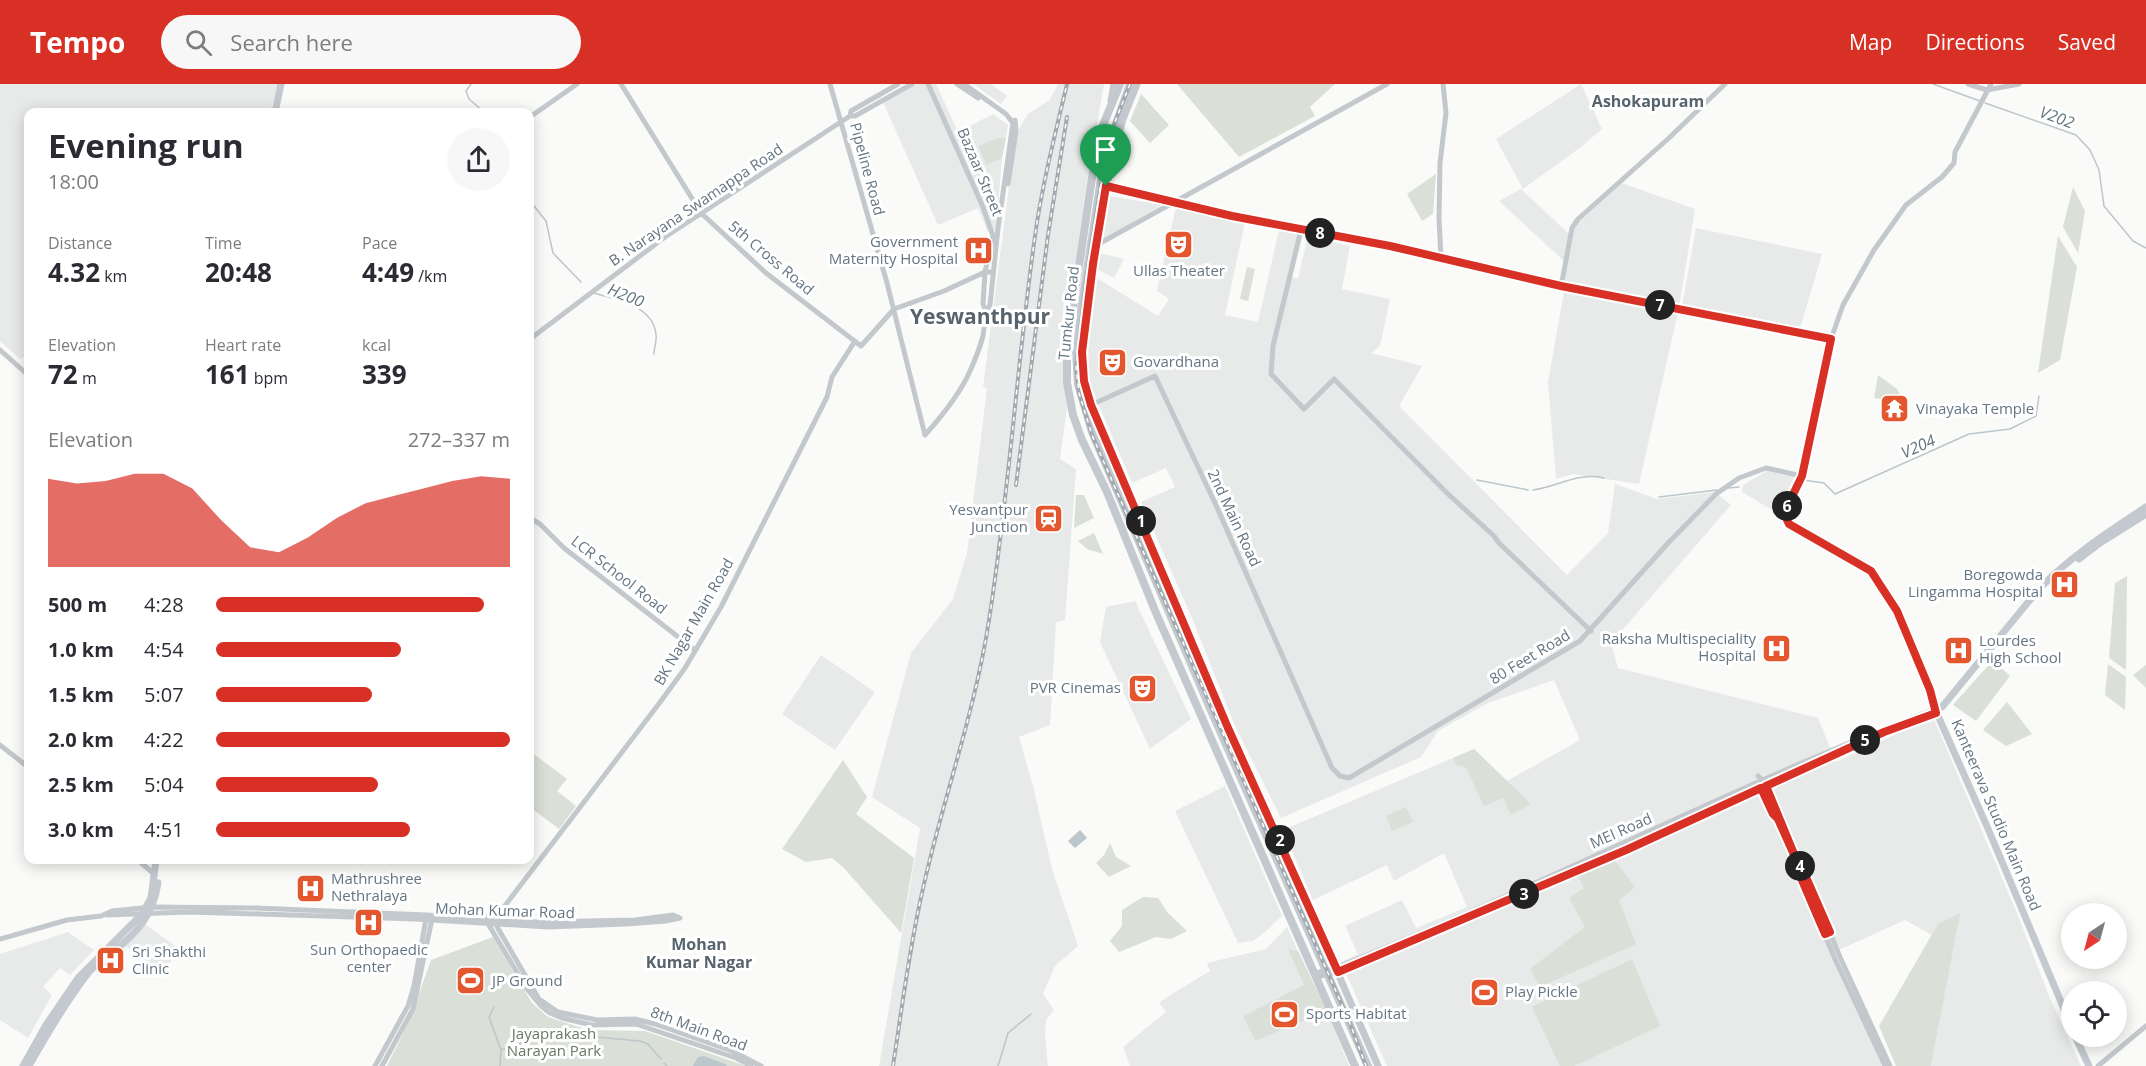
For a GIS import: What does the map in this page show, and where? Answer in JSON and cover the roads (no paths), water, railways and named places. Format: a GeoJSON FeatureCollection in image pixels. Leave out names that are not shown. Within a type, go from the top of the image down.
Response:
{"type":"FeatureCollection","features":[{"type":"Feature","properties":{"kind":"highway","name":"Tumkur Road"},"geometry":{"type":"LineString","coordinates":[[1120,84],[1108,112],[1093,168],[1069,330],[1067,383],[1073,415],[1160,622],[1317,975],[1355,1066]]}},
{"type":"Feature","properties":{"kind":"highway","name":"Tumkur Road"},"geometry":{"type":"LineString","coordinates":[[1130,84],[1124,109],[1104,159],[1103,185],[1078,331],[1076,352],[1081,380],[1081,399],[1092,432],[1368,1066]]}},
{"type":"Feature","properties":{"kind":"main road"},"geometry":{"type":"LineString","coordinates":[[276,108],[281,84]]}},
{"type":"Feature","properties":{"kind":"main road"},"geometry":{"type":"LineString","coordinates":[[1108,112],[1114,84]]}},
{"type":"Feature","properties":{"kind":"main road"},"geometry":{"type":"LineString","coordinates":[[1124,109],[1137,84]]}},
{"type":"Feature","properties":{"kind":"main road"},"geometry":{"type":"LineString","coordinates":[[1103,185],[1082,352],[1081,380],[1228,728],[1378,1066]]}},
{"type":"Feature","properties":{"kind":"main road"},"geometry":{"type":"LineString","coordinates":[[1936,711],[1942,707],[2024,606],[2056,572],[2098,538],[2146,507]]}},
{"type":"Feature","properties":{"kind":"main road"},"geometry":{"type":"LineString","coordinates":[[1936,711],[1944,710],[2058,575],[2100,543],[2146,514]]}},
{"type":"Feature","properties":{"kind":"main road","name":"Kanteerava Studio Main Road"},"geometry":{"type":"LineString","coordinates":[[1936,711],[2061,1002]]}},
{"type":"Feature","properties":{"kind":"main road"},"geometry":{"type":"LineString","coordinates":[[148,911],[155,864]]}},
{"type":"Feature","properties":{"kind":"main road"},"geometry":{"type":"LineString","coordinates":[[23,1066],[86,968],[148,911],[155,899],[159,864]]}},
{"type":"Feature","properties":{"kind":"main road"},"geometry":{"type":"LineString","coordinates":[[29,1066],[48,1027]]}},
{"type":"Feature","properties":{"kind":"main road"},"geometry":{"type":"LineString","coordinates":[[2080,1047],[2089,1066]]}},
{"type":"Feature","properties":{"kind":"street"},"geometry":{"type":"LineString","coordinates":[[534,114],[577,84]]}},
{"type":"Feature","properties":{"kind":"street","name":"5th Cross Road"},"geometry":{"type":"LineString","coordinates":[[621,84],[701,213],[774,280],[861,346],[894,309]]}},
{"type":"Feature","properties":{"kind":"street","name":"Pipeline Road"},"geometry":{"type":"LineString","coordinates":[[830,84],[894,309],[925,435],[954,398],[970,371],[982,337],[986,311]]}},
{"type":"Feature","properties":{"kind":"street","name":"B. Narayana Swamappa Road"},"geometry":{"type":"LineString","coordinates":[[850,116],[851,111],[898,84]]}},
{"type":"Feature","properties":{"kind":"street","name":"B. Narayana Swamappa Road"},"geometry":{"type":"LineString","coordinates":[[534,336],[665,237],[701,213],[850,116],[855,116],[912,84]]}},
{"type":"Feature","properties":{"kind":"street"},"geometry":{"type":"LineString","coordinates":[[928,84],[980,191],[997,239],[990,305],[986,311]]}},
{"type":"Feature","properties":{"kind":"street","name":"Bazaar Street"},"geometry":{"type":"LineString","coordinates":[[928,84],[994,228],[985,272],[983,303],[986,311]]}},
{"type":"Feature","properties":{"kind":"street"},"geometry":{"type":"LineString","coordinates":[[957,84],[1010,122],[994,228]]}},
{"type":"Feature","properties":{"kind":"street"},"geometry":{"type":"LineString","coordinates":[[964,84],[1014,122]]}},
{"type":"Feature","properties":{"kind":"street"},"geometry":{"type":"LineString","coordinates":[[969,84],[1011,115],[1014,122],[994,228]]}},
{"type":"Feature","properties":{"kind":"street"},"geometry":{"type":"LineString","coordinates":[[1095,246],[1387,84]]}},
{"type":"Feature","properties":{"kind":"street"},"geometry":{"type":"LineString","coordinates":[[1442,259],[1439,218],[1440,164],[1446,113],[1443,84]]}},
{"type":"Feature","properties":{"kind":"street"},"geometry":{"type":"LineString","coordinates":[[1561,286],[1572,228],[1578,219],[1669,138],[1725,84]]}},
{"type":"Feature","properties":{"kind":"street"},"geometry":{"type":"LineString","coordinates":[[1968,84],[1989,87],[2019,84]]}},
{"type":"Feature","properties":{"kind":"street"},"geometry":{"type":"LineString","coordinates":[[1800,478],[1831,339],[1843,304],[1874,250],[1906,206],[1942,177],[1954,163],[1955,152],[1989,87]]}},
{"type":"Feature","properties":{"kind":"street"},"geometry":{"type":"LineString","coordinates":[[1103,185],[1174,203],[1390,246],[1561,286],[1831,339]]}},
{"type":"Feature","properties":{"kind":"street"},"geometry":{"type":"LineString","coordinates":[[1301,230],[1273,346],[1270,374],[1304,409],[1334,379],[1448,494],[1591,631]]}},
{"type":"Feature","properties":{"kind":"street"},"geometry":{"type":"LineString","coordinates":[[894,309],[944,291],[985,272],[993,272]]}},
{"type":"Feature","properties":{"kind":"street","name":"BK Nagar Main Road"},"geometry":{"type":"LineString","coordinates":[[491,921],[661,702],[695,650],[721,607],[823,404],[832,377],[855,341]]}},
{"type":"Feature","properties":{"kind":"street"},"geometry":{"type":"LineString","coordinates":[[0,350],[24,371]]}},
{"type":"Feature","properties":{"kind":"street","name":"2nd Main Road"},"geometry":{"type":"LineString","coordinates":[[1091,405],[1155,376],[1215,503],[1288,671]]}},
{"type":"Feature","properties":{"kind":"street","name":"80 Feet Road"},"geometry":{"type":"LineString","coordinates":[[1288,671],[1332,768],[1340,776],[1349,778],[1580,641],[1638,574],[1716,494],[1739,478],[1766,468],[1800,478]]}},
{"type":"Feature","properties":{"kind":"street","name":"Kanteerava Studio Main Road"},"geometry":{"type":"LineString","coordinates":[[1800,478],[1784,513],[1789,524],[1871,571],[1897,611],[1930,690],[1936,711]]}},
{"type":"Feature","properties":{"kind":"street","name":"LCR School Road"},"geometry":{"type":"LineString","coordinates":[[534,520],[564,548],[695,650]]}},
{"type":"Feature","properties":{"kind":"street","name":"MEI Road"},"geometry":{"type":"LineString","coordinates":[[1317,975],[1336,970],[1626,850],[1762,784],[1936,711]]}},
{"type":"Feature","properties":{"kind":"street"},"geometry":{"type":"LineString","coordinates":[[0,745],[24,764]]}},
{"type":"Feature","properties":{"kind":"street"},"geometry":{"type":"LineString","coordinates":[[1762,784],[1778,812],[1778,819],[1799,866],[1801,878],[1887,1066]]}},
{"type":"Feature","properties":{"kind":"street"},"geometry":{"type":"LineString","coordinates":[[143,864],[154,874]]}},
{"type":"Feature","properties":{"kind":"street"},"geometry":{"type":"LineString","coordinates":[[0,939],[67,920],[196,906],[429,918]]}},
{"type":"Feature","properties":{"kind":"street","name":"Mohan Kumar Road"},"geometry":{"type":"LineString","coordinates":[[148,911],[429,918],[548,927],[606,926],[680,918]]}},
{"type":"Feature","properties":{"kind":"street"},"geometry":{"type":"LineString","coordinates":[[375,1066],[408,1006],[424,930],[429,918]]}},
{"type":"Feature","properties":{"kind":"street"},"geometry":{"type":"LineString","coordinates":[[382,1066],[413,1009],[429,918]]}},
{"type":"Feature","properties":{"kind":"street"},"geometry":{"type":"LineString","coordinates":[[415,919],[424,930]]}},
{"type":"Feature","properties":{"kind":"street","name":"8th Main Road"},"geometry":{"type":"LineString","coordinates":[[491,921],[539,999],[558,1012],[597,1020],[635,1019],[671,1033],[732,1051],[761,1066]]}},
{"type":"Feature","properties":{"kind":"street"},"geometry":{"type":"LineString","coordinates":[[2098,1066],[2146,1026]]}},
{"type":"Feature","properties":{"kind":"street"},"geometry":{"type":"LineString","coordinates":[[671,1033],[751,1066]]}},
{"type":"Feature","properties":{"kind":"waterway"},"geometry":{"type":"LineString","coordinates":[[471,84],[466,91],[469,99],[479,108]]}},
{"type":"Feature","properties":{"kind":"waterway","name":"V202"},"geometry":{"type":"LineString","coordinates":[[1933,84],[1980,101]]}},
{"type":"Feature","properties":{"kind":"waterway","name":"V202"},"geometry":{"type":"LineString","coordinates":[[1985,103],[2076,135],[2090,150],[2099,170],[2104,206],[2133,241],[2146,248]]}},
{"type":"Feature","properties":{"kind":"waterway"},"geometry":{"type":"LineString","coordinates":[[534,206],[546,221],[553,253],[581,282]]}},
{"type":"Feature","properties":{"kind":"waterway","name":"H200"},"geometry":{"type":"LineString","coordinates":[[593,293],[623,301],[649,317],[656,335],[654,354]]}},
{"type":"Feature","properties":{"kind":"waterway","name":"V204"},"geometry":{"type":"LineString","coordinates":[[1803,480],[1824,483],[1835,494],[1969,434],[2010,429],[2036,416],[2039,396]]}},
{"type":"Feature","properties":{"kind":"waterway","name":"V204"},"geometry":{"type":"LineString","coordinates":[[1533,490],[1576,478],[1604,478]]}},
{"type":"Feature","properties":{"kind":"waterway","name":"V204"},"geometry":{"type":"LineString","coordinates":[[1477,480],[1528,490]]}},
{"type":"Feature","properties":{"kind":"waterway","name":"V204"},"geometry":{"type":"LineString","coordinates":[[1728,488],[1739,487]]}},
{"type":"Feature","properties":{"kind":"waterway","name":"V204"},"geometry":{"type":"LineString","coordinates":[[1659,497],[1717,490]]}},
{"type":"Feature","properties":{"kind":"waterway","name":"H200"},"geometry":{"type":"LineString","coordinates":[[494,1007],[489,1017],[501,1050],[500,1066]]}},
{"type":"Feature","properties":{"kind":"waterway"},"geometry":{"type":"LineString","coordinates":[[998,1066],[1008,1033],[1031,1014]]}},
{"type":"Feature","properties":{"kind":"waterway"},"geometry":{"type":"LineString","coordinates":[[501,1050],[552,1033],[640,1041],[648,1044],[661,1059]]}},
{"type":"Feature","properties":{"kind":"waterway"},"geometry":{"type":"LineString","coordinates":[[664,1063],[667,1066]]}},
{"type":"Feature","properties":{"kind":"railway"},"geometry":{"type":"LineString","coordinates":[[893,1066],[909,957],[922,893],[983,655],[1002,524],[1035,236],[1045,179],[1067,84]]}},
{"type":"Feature","properties":{"kind":"railway"},"geometry":{"type":"LineString","coordinates":[[1130,84],[1106,150],[1086,280],[1076,368],[1079,393],[1092,435],[1349,1021],[1366,1066]]}},
{"type":"Feature","properties":{"kind":"railway"},"geometry":{"type":"LineString","coordinates":[[1016,485],[1048,235],[1067,117]]}},
{"type":"Feature","properties":{"kind":"place","name":"Ullas Theater"},"geometry":{"type":"Point","coordinates":[1179,244]}},
{"type":"Feature","properties":{"kind":"place","name":"Government Maternity Hospital"},"geometry":{"type":"Point","coordinates":[979,251]}},
{"type":"Feature","properties":{"kind":"place","name":"Govardhana"},"geometry":{"type":"Point","coordinates":[1112,362]}},
{"type":"Feature","properties":{"kind":"place","name":"Vinayaka Temple"},"geometry":{"type":"Point","coordinates":[1895,409]}},
{"type":"Feature","properties":{"kind":"place","name":"Yesvantpur Junction"},"geometry":{"type":"Point","coordinates":[1049,519]}},
{"type":"Feature","properties":{"kind":"place","name":"Boregowda Lingamma Hospital"},"geometry":{"type":"Point","coordinates":[2064,584]}},
{"type":"Feature","properties":{"kind":"place","name":"Raksha Multispeciality Hospital"},"geometry":{"type":"Point","coordinates":[1777,648]}},
{"type":"Feature","properties":{"kind":"place","name":"Lourdes High School"},"geometry":{"type":"Point","coordinates":[1958,650]}},
{"type":"Feature","properties":{"kind":"place","name":"PVR Cinemas"},"geometry":{"type":"Point","coordinates":[1142,688]}},
{"type":"Feature","properties":{"kind":"place","name":"Mathrushree Nethralaya"},"geometry":{"type":"Point","coordinates":[310,888]}},
{"type":"Feature","properties":{"kind":"place","name":"Sun Orthopaedic center"},"geometry":{"type":"Point","coordinates":[369,923]}},
{"type":"Feature","properties":{"kind":"place","name":"Sri Shakthi Clinic"},"geometry":{"type":"Point","coordinates":[111,961]}},
{"type":"Feature","properties":{"kind":"place","name":"JP Ground"},"geometry":{"type":"Point","coordinates":[471,981]}},
{"type":"Feature","properties":{"kind":"place","name":"Play Pickle"},"geometry":{"type":"Point","coordinates":[1484,992]}},
{"type":"Feature","properties":{"kind":"place","name":"Sports Habitat"},"geometry":{"type":"Point","coordinates":[1285,1014]}},
{"type":"Feature","properties":{"kind":"district","name":"Ashokapuram"},"geometry":{"type":"Point","coordinates":[1648,101]}},
{"type":"Feature","properties":{"kind":"district","name":"Yeswanthpur"},"geometry":{"type":"Point","coordinates":[980,317]}},
{"type":"Feature","properties":{"kind":"district","name":"Mohan Kumar Nagar"},"geometry":{"type":"Point","coordinates":[699,953]}},
{"type":"Feature","properties":{"kind":"park label","name":"Jayaprakash Narayan Park"},"geometry":{"type":"Point","coordinates":[554,1042]}}]}
